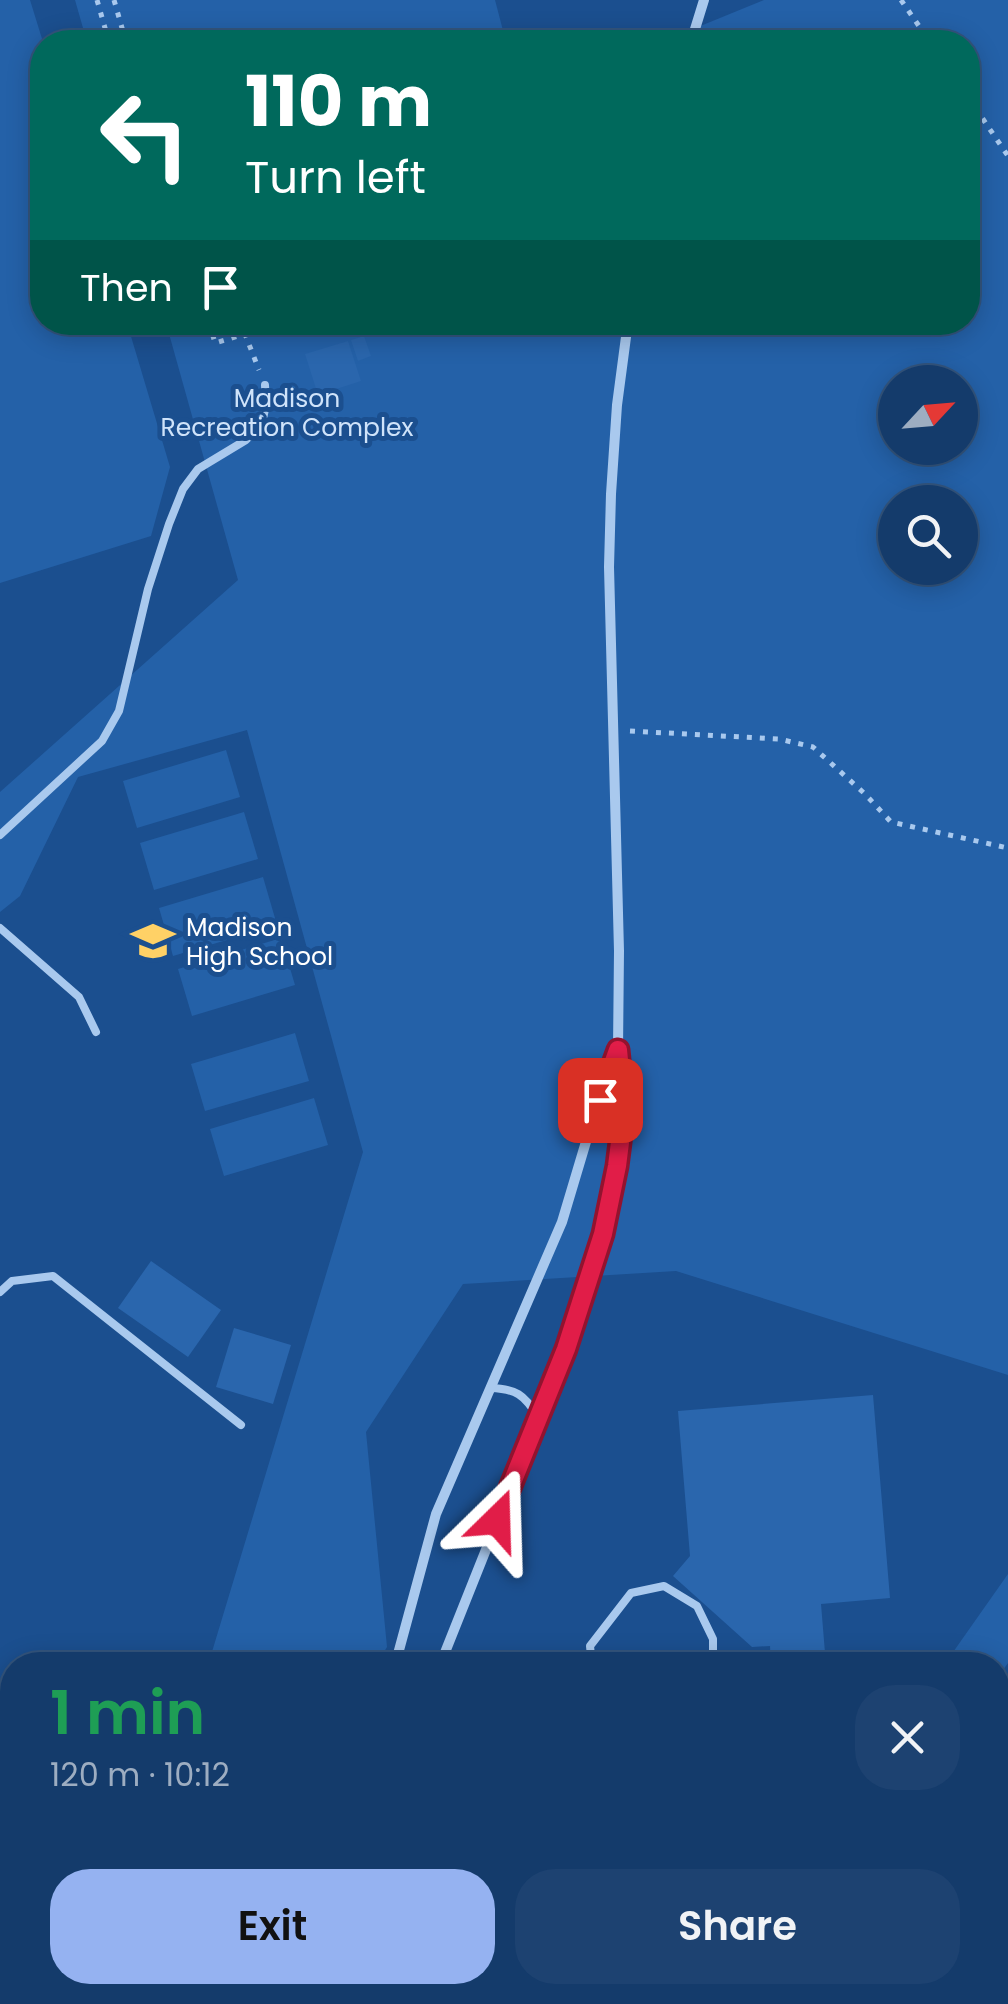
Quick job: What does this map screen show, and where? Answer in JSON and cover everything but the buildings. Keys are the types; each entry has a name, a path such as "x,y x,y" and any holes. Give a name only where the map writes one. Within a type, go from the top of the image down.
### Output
{"street":[{"path":"695,30 704,0"},
{"path":"445,1652 566,1349 603,1234 617,1166 624,1111 618,1050 609,567 610,494 626,335"},
{"path":"399,1652 436,1514 562,1222 618,1050"}],"lane":[{"path":"0,835 102,741 120,710 148,589 183,490 198,469 246,440 262,424 265,385"},
{"path":"0,928 80,997 96,1032"},
{"path":"0,1292 12,1282 53,1276 241,1425"},
{"path":"489,1388 520,1394 538,1416"},
{"path":"591,1652 590,1646 631,1593 664,1586 696,1606 713,1639 713,1652"}],"path":[{"path":"96,0 105,30"},
{"path":"114,0 123,30"},
{"path":"901,0 922,30"},
{"path":"980,115 1008,156"},
{"path":"213,335 215,344 243,335"},
{"path":"246,335 265,385"},
{"path":"613,730 778,739 813,747 891,822 1008,848"}],"green space":[{"path":"0,0 30,0 39,30 30,30 30,335 131,335 170,467 151,536 0,583"},
{"path":"75,0 495,0 503,30 84,30"},
{"name":"Madison Recreation Complex","path":"764,0 1008,0 1008,1375 676,1271 463,1284 366,1432 387,1647 384,1652 212,1652 363,1152 247,730 78,777 20,896 0,912 0,792 238,580 169,335 980,335 980,30 691,30"},
{"path":"226,750 240,797 137,828 123,781"},
{"path":"244,812 258,859 154,890 140,843"},
{"path":"263,877 277,925 173,956 159,908"},
{"path":"281,938 295,985 192,1016 178,969"},
{"path":"295,1033 309,1081 205,1111 191,1064"},
{"path":"314,1098 328,1145 224,1176 210,1129"},
{"path":"1008,1574 1008,1652 953,1652"}],"place":[{"name":"Madison High School","path":"153,941"}],"route":[{"path":"497,1520 566,1349 603,1234 624,1111 618,1050 600,1100"}]}
